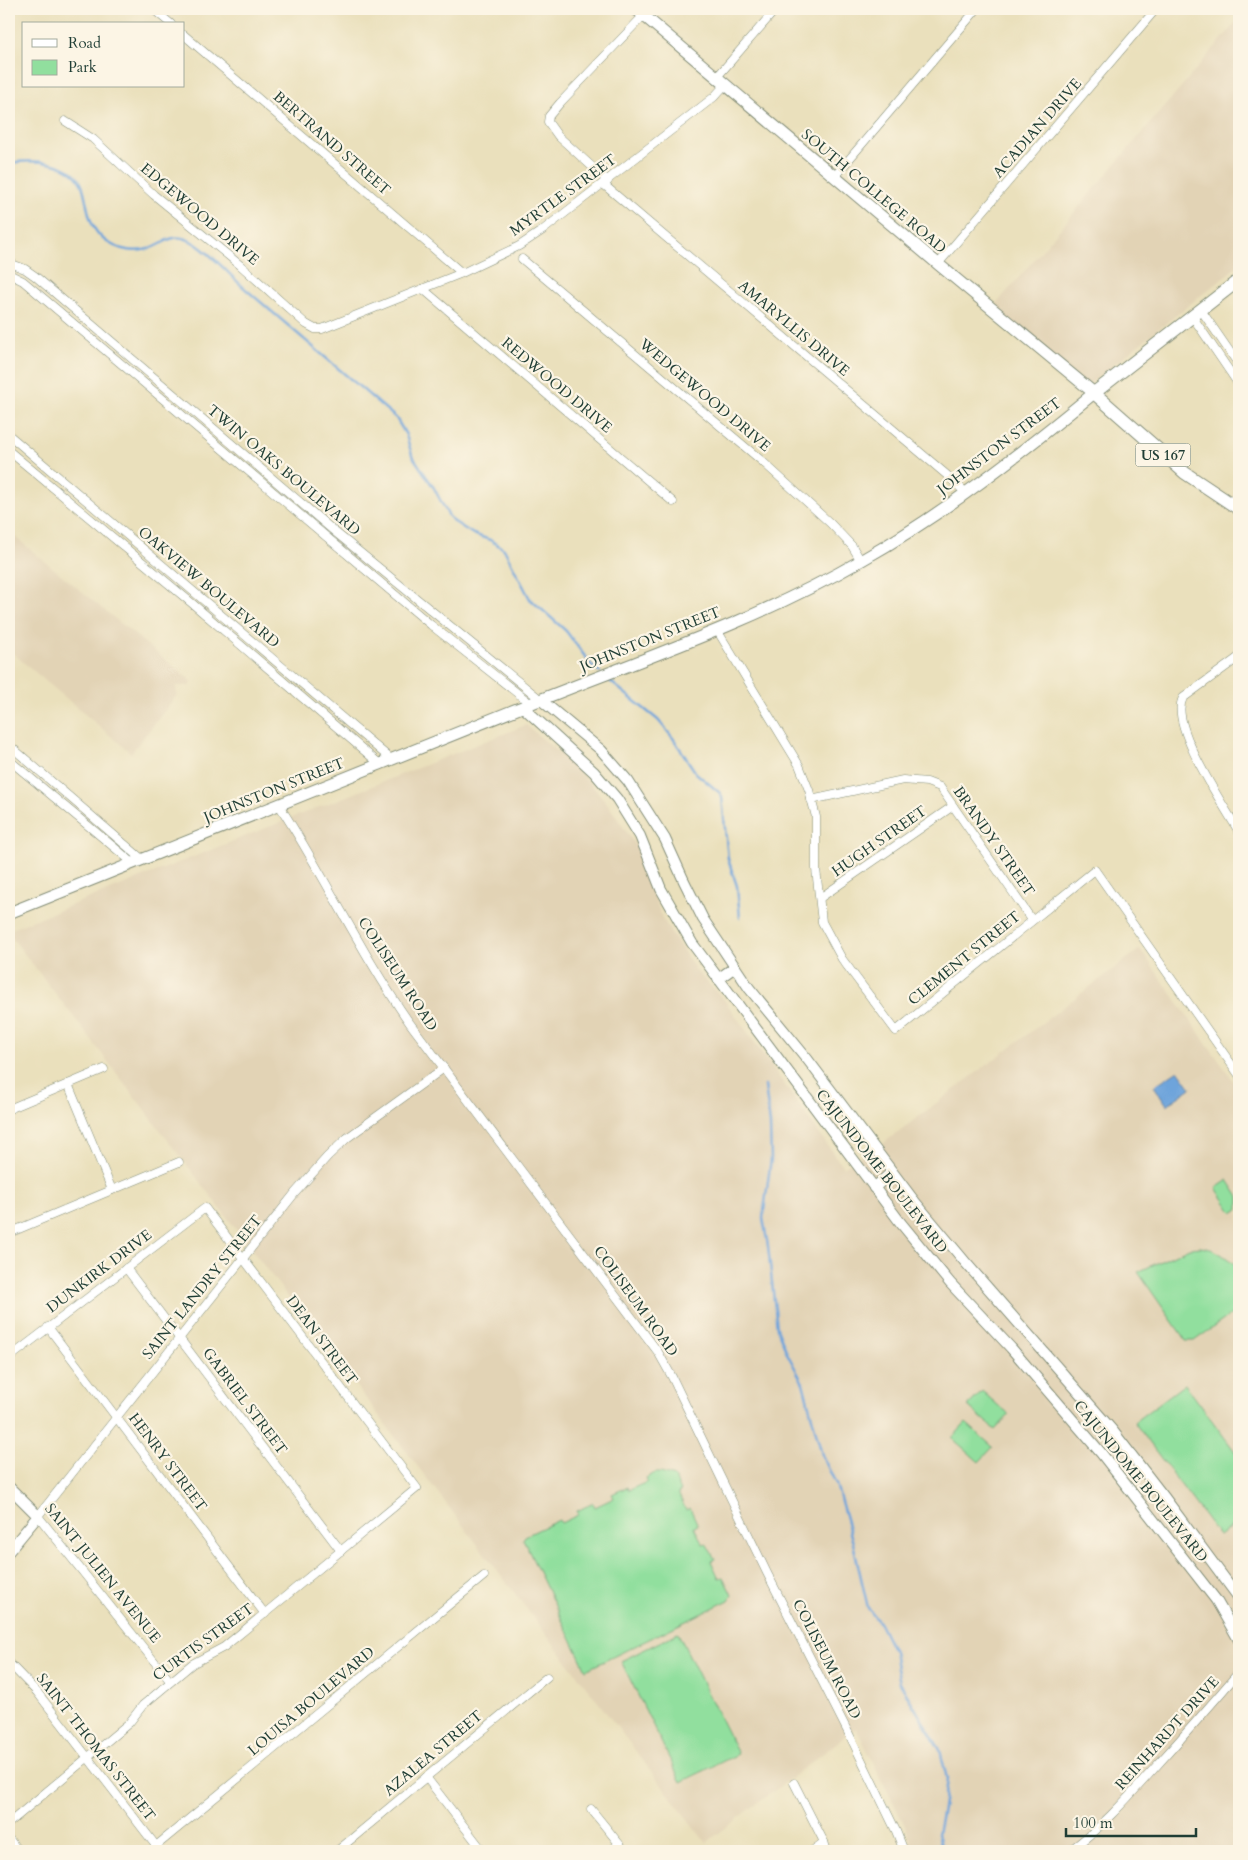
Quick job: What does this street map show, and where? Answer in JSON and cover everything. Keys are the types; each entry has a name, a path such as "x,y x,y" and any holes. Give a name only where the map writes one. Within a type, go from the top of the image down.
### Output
{"main road":[{"name":"SOUTH COLLEGE ROAD","path":"640,12 834,177 1094,393"},
{"name":"JOHNSTON STREET","path":"9,913 586,683 791,598 861,561 966,493 1030,445 1239,280"},
{"name":"US 167","path":"1094,393 1185,472 1239,509"}],"street":[{"path":"153,9 169,22"},
{"name":"MYRTLE STREET","path":"315,329 322,329 424,289 520,246 714,97 721,81 776,9"},
{"path":"834,177 977,9"},
{"name":"ACADIAN DRIVE","path":"938,264 1156,9"},
{"name":"AMARYLLIS DRIVE","path":"640,12 549,116 548,122 558,136 605,182 966,493"},
{"name":"BERTRAND STREET","path":"185,36 462,273"},
{"name":"EDGEWOOD DRIVE","path":"64,121 93,140 190,226 240,265 306,324 315,329"},
{"name":"WEDGEWOOD DRIVE","path":"522,259 763,462 830,523 852,546 861,561"},
{"name":"TWIN OAKS BOULEVARD","path":"9,263 25,269 35,276 532,703"},
{"name":"TWIN OAKS BOULEVARD","path":"9,274 23,281 385,587 532,703"},
{"name":"REDWOOD DRIVE","path":"424,289 673,502"},
{"path":"1197,313 1239,365"},
{"path":"1197,313 1239,384"},
{"name":"OAKVIEW BOULEVARD","path":"9,435 386,762"},
{"name":"OAKVIEW BOULEVARD","path":"9,451 386,762"},
{"path":"717,630 799,765 811,800 816,825 816,869 820,898"},
{"path":"1239,657 1183,698 1180,706 1180,713 1197,760 1239,832"},
{"name":"CAJUNDOME BOULEVARD","path":"532,703 601,750 634,788 665,839 703,919 749,988 808,1060 892,1172 966,1264 1112,1430 1164,1496 1239,1598"},
{"name":"CAJUNDOME BOULEVARD","path":"532,703 617,799 640,836 661,889 675,917 692,943 874,1188 950,1283 1011,1348 1096,1447 1216,1600 1239,1640"},
{"path":"9,745 38,769 138,861"},
{"path":"9,760 138,861"},
{"path":"30,778 38,769"},
{"name":"BRANDY STREET","path":"811,800 904,780 928,782 940,787 1032,920"},
{"name":"COLISEUM ROAD","path":"279,806 299,836 390,993 444,1068 658,1352 767,1573 847,1729 904,1851"},
{"name":"HUGH STREET","path":"820,898 953,806"},
{"name":"CLEMENT STREET","path":"820,898 821,916 828,934 842,959 896,1031 1095,870 1239,1075"},
{"path":"718,979 735,967"},
{"name":"SAINT LANDRY STREET","path":"9,1551 243,1258 327,1157 368,1121 444,1068"},
{"path":"9,1110 104,1069"},
{"path":"68,1084 112,1190"},
{"path":"9,1233 179,1162"},
{"path":"874,1188 892,1172"},
{"name":"DEAN STREET","path":"206,1208 417,1488"},
{"name":"DUNKIRK DRIVE","path":"9,1358 206,1208"},
{"name":"GABRIEL STREET","path":"126,1268 341,1551"},
{"name":"HENRY STREET","path":"48,1327 265,1614"},
{"name":"SAINT JULIEN AVENUE","path":"9,1487 38,1516 170,1681"},
{"name":"CURTIS STREET","path":"9,1823 129,1723 143,1705 170,1681 192,1664 224,1647 417,1488"},
{"name":"LOUISA BOULEVARD","path":"158,1849 484,1576"},
{"name":"SAINT THOMAS STREET","path":"9,1663 37,1692 158,1849"},
{"name":"REINHARDT DRIVE","path":"1069,1851 1091,1834 1125,1801 1200,1720 1239,1672"},
{"name":"AZALEA STREET","path":"337,1851 547,1677"},
{"path":"426,1777 483,1851"},
{"path":"794,1783 827,1851"},
{"path":"591,1808 625,1851"},
{"path":"9,1839 18,1851"},
{"path":"812,1851 824,1842"},
{"path":"610,1851 619,1844"}],"shaded area":[{"path":"1239,19 1239,265 1086,387 992,309"},
{"path":"9,532 191,681 191,686 176,686 177,695 131,753 9,650"},
{"path":"526,725 577,768 607,803 636,846 662,918 697,972 723,998 843,1167 885,1142 1140,949 1239,1089 1239,1851 914,1851 906,1828 856,1728 706,1843 9,934 9,930"}],"green space":[{"path":"1228,1180 1239,1197 1239,1209 1233,1213 1216,1188"},
{"path":"1200,1247 1216,1251 1239,1268 1239,1309 1194,1341 1186,1341 1138,1272 1189,1248"},
{"path":"1185,1384 1239,1457 1239,1521 1219,1536 1134,1422"},
{"path":"982,1391 1009,1415 995,1430 968,1406"},
{"path":"966,1423 993,1447 979,1462 952,1438"},
{"path":"655,1473 674,1477 681,1491 678,1493 686,1510 690,1508 698,1525 694,1527 703,1544 706,1543 715,1559 711,1561 719,1578 723,1577 732,1595 729,1600 586,1670 523,1539 525,1536 559,1520 561,1523 578,1515 577,1511 593,1503 595,1507 614,1498 612,1494 627,1487 629,1490 647,1482 646,1478"},
{"path":"678,1633 738,1754 681,1782 621,1661"}],"water":[{"path":"1178,1070 1191,1088 1167,1105 1154,1086"}],"waterway":[{"path":"9,163 40,162 62,167 71,172 83,188 92,224 100,236 119,248 132,251 145,250 168,240 178,238 192,242 207,253 242,286 396,418 406,435 412,455 434,488 448,515 453,521 473,534 490,540 504,549 530,599 566,631 592,666 600,672"},
{"path":"606,678 658,720 673,738 696,773 720,793 722,797 728,859 737,886 740,918"},
{"path":"765,1086 770,1124 771,1159 763,1218 777,1328 788,1355 803,1383 822,1455 836,1484 853,1543 868,1608 880,1624 894,1652 900,1683 940,1750 947,1779 938,1834 943,1851"}]}
